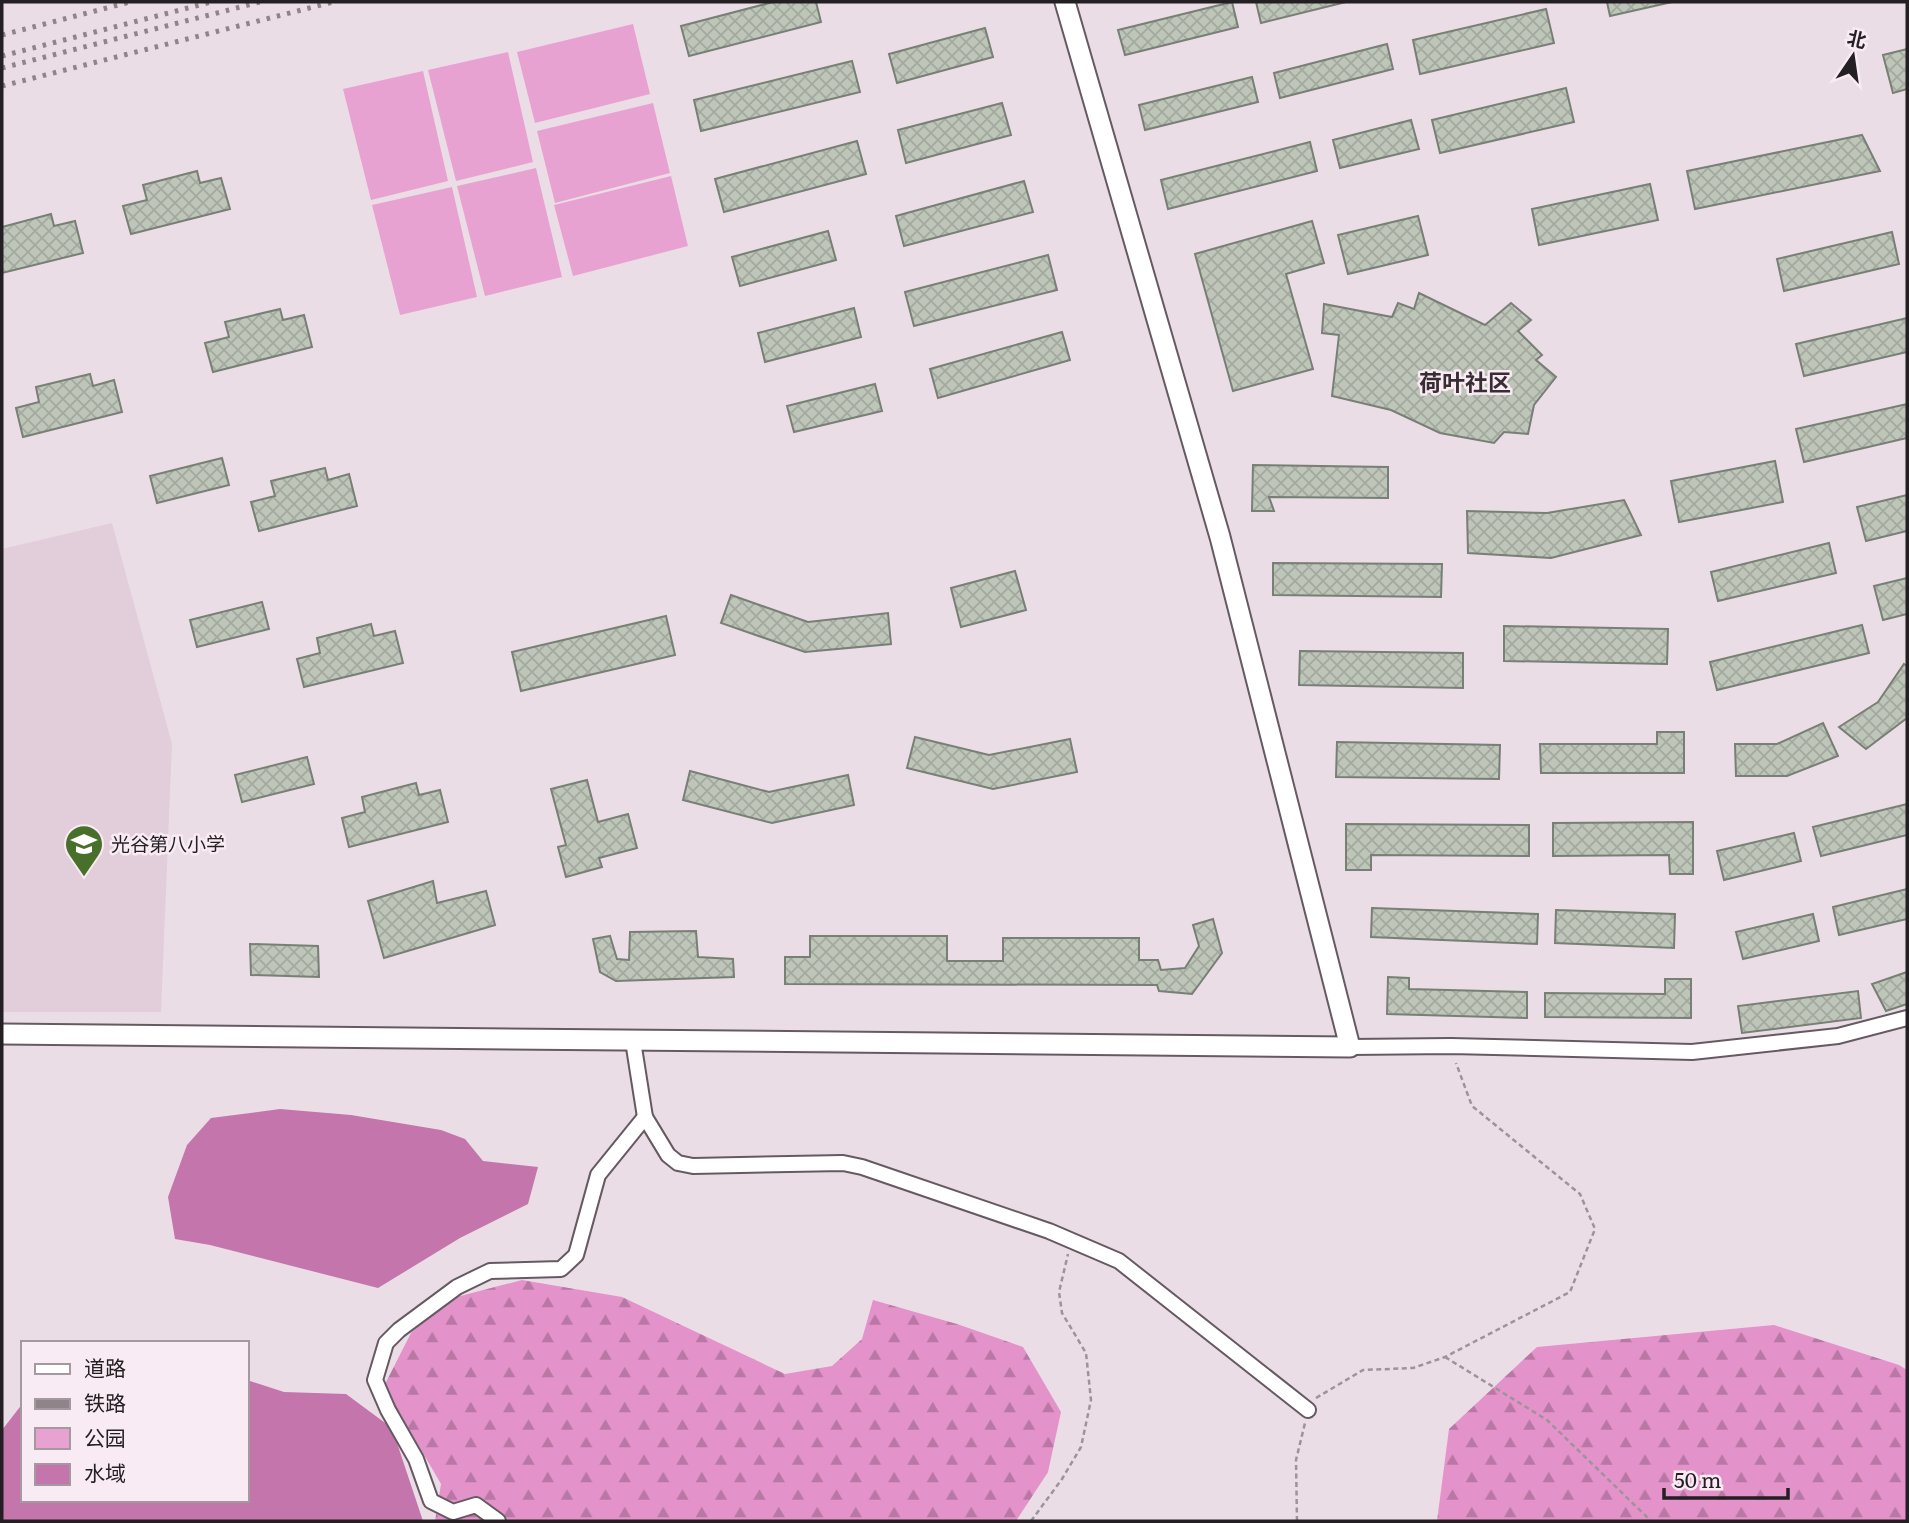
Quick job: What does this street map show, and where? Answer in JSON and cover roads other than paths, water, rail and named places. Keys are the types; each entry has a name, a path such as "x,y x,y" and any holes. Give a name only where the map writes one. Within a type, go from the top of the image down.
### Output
{"main road":[{"path":"2,1034 1350,1047 1220,537 1065,2"}],"street":[{"path":"1350,1047 1451,1046 1692,1052 1838,1036 1907,1018"},
{"path":"633,1041 645,1117 668,1155 678,1163 693,1166 843,1163 863,1167 1049,1231 1119,1261 1308,1410"},
{"path":"498,1521 476,1505 453,1512 431,1501 416,1459 388,1410 375,1380 386,1343 457,1287 490,1271 561,1269 576,1255 598,1175 645,1117"}],"water":[{"path":"280,1109 351,1115 441,1130 465,1139 483,1161 538,1167 528,1204 460,1238 378,1288 210,1245 175,1239 168,1197 187,1145 211,1118"},
{"path":"248,1380 284,1392 346,1394 392,1428 423,1521 2,1521 2,1430 21,1406 21,1502 248,1502"}],"railway":[{"path":"2,35 130,2"},
{"path":"2,56 211,2"},
{"path":"2,68 260,2"},
{"path":"2,86 333,2"}],"place":[{"name":"光谷第八小学","path":"84,878"}],"district":[{"name":"荷叶社区","path":"1465,383"}]}
